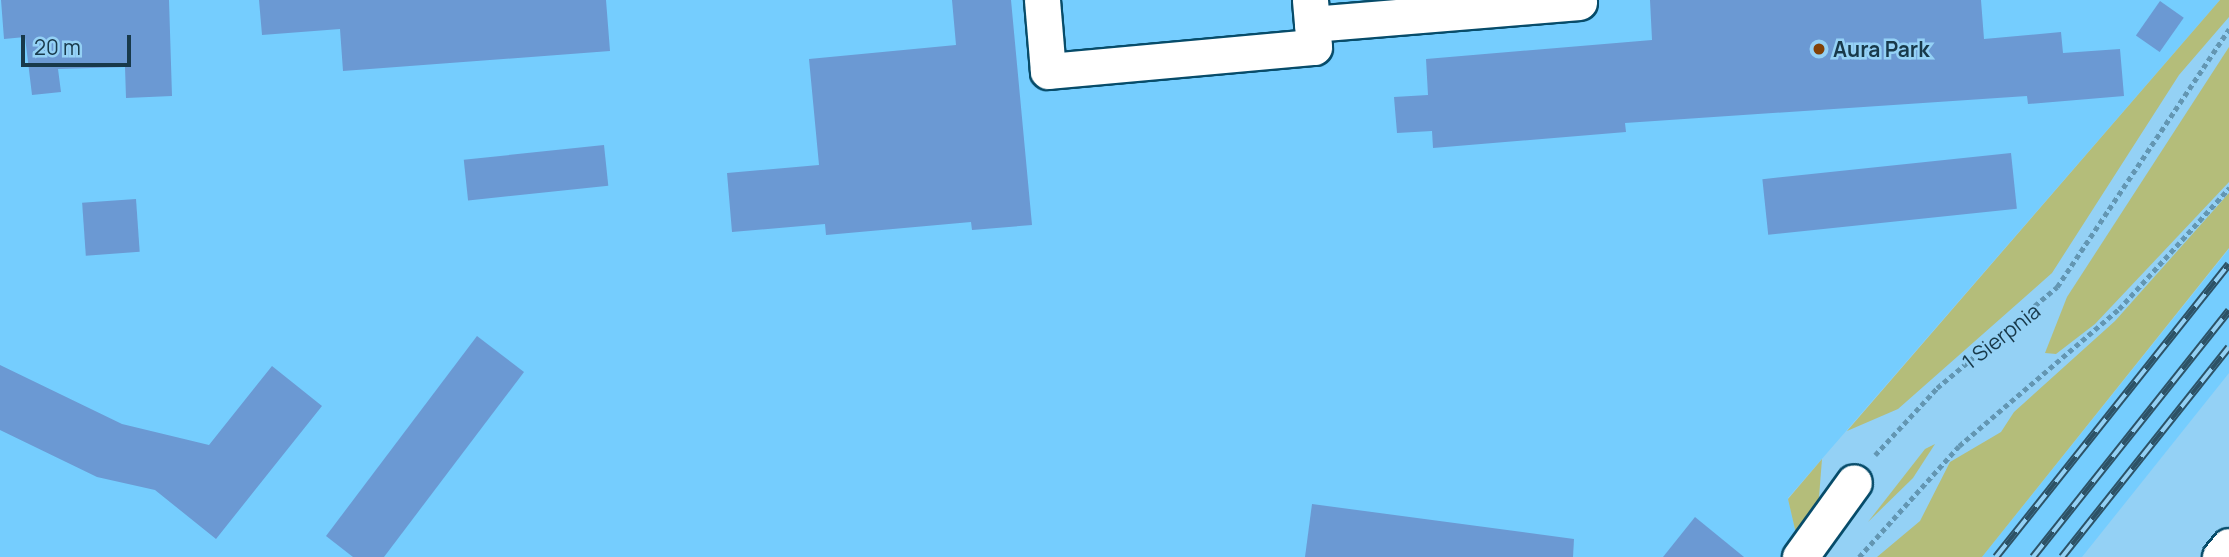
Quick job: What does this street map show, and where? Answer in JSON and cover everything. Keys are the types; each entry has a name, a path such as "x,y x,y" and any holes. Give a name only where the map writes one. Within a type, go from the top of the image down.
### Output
{"lane":[{"path":"1042,0 1048,71 1314,47 1311,12 1579,2"},
{"path":"1800,557 1854,482"},
{"path":"2220,557 2229,546"}],"path":[{"name":"1 Sierpnia","path":"1854,482 1937,388 2057,287 2229,29"},
{"path":"1859,557 1959,446 2119,309 2229,188"}],"shaded area":[{"path":"0,0 2220,0 1788,498 1797,538 1782,557 0,557"},
{"path":"2229,249 2229,373 2082,557 1982,557"}],"green space":[{"path":"2220,0 2229,0 2229,17 2179,75 2052,273 1898,409 1847,431"},
{"path":"2229,47 2229,182 2095,324 2056,354 2045,353 2067,297"},
{"path":"2229,193 2229,248 1982,557 1877,557 1920,521 1950,462 2001,432 2014,412 2115,321"},
{"path":"1935,444 1913,478 1868,522 1925,449"},
{"path":"1822,459 1818,510 1797,538 1788,499"}],"building":[{"path":"1,0 169,0 172,96 126,98 125,67 58,69 61,92 32,95 25,37 4,39"},
{"path":"259,0 606,0 610,51 343,71 340,29 262,35"},
{"path":"952,0 1011,0 1032,225 972,230 971,222 826,235 825,224 732,232 727,173 819,165 809,59 956,45"},
{"name":"Aura Park","path":"1650,0 1981,0 1984,39 2061,32 2063,53 2120,49 2124,96 2028,104 2027,96 1625,123 1626,132 1433,148 1432,131 1397,133 1394,97 1428,95 1426,59 1652,40"},
{"path":"2160,1 2184,18 2160,52 2136,35"},
{"path":"604,145 608,186 468,201 464,160"},
{"path":"2011,153 2017,209 1768,235 1762,179"},
{"path":"136,199 140,252 86,256 82,203"},
{"path":"477,336 524,372 384,557 353,557 326,536"},
{"path":"0,365 122,424 209,445 272,366 322,406 216,539 155,490 97,477 0,430"},
{"path":"1312,504 1574,539 1573,557 1305,557"},
{"path":"1695,517 1744,557 1663,557"}],"railway":[{"path":"1996,557 2229,264"},
{"path":"2033,557 2229,311"},
{"path":"2062,557 2229,347"}],"place":[{"name":"Aura Park","path":"1819,49"}]}
